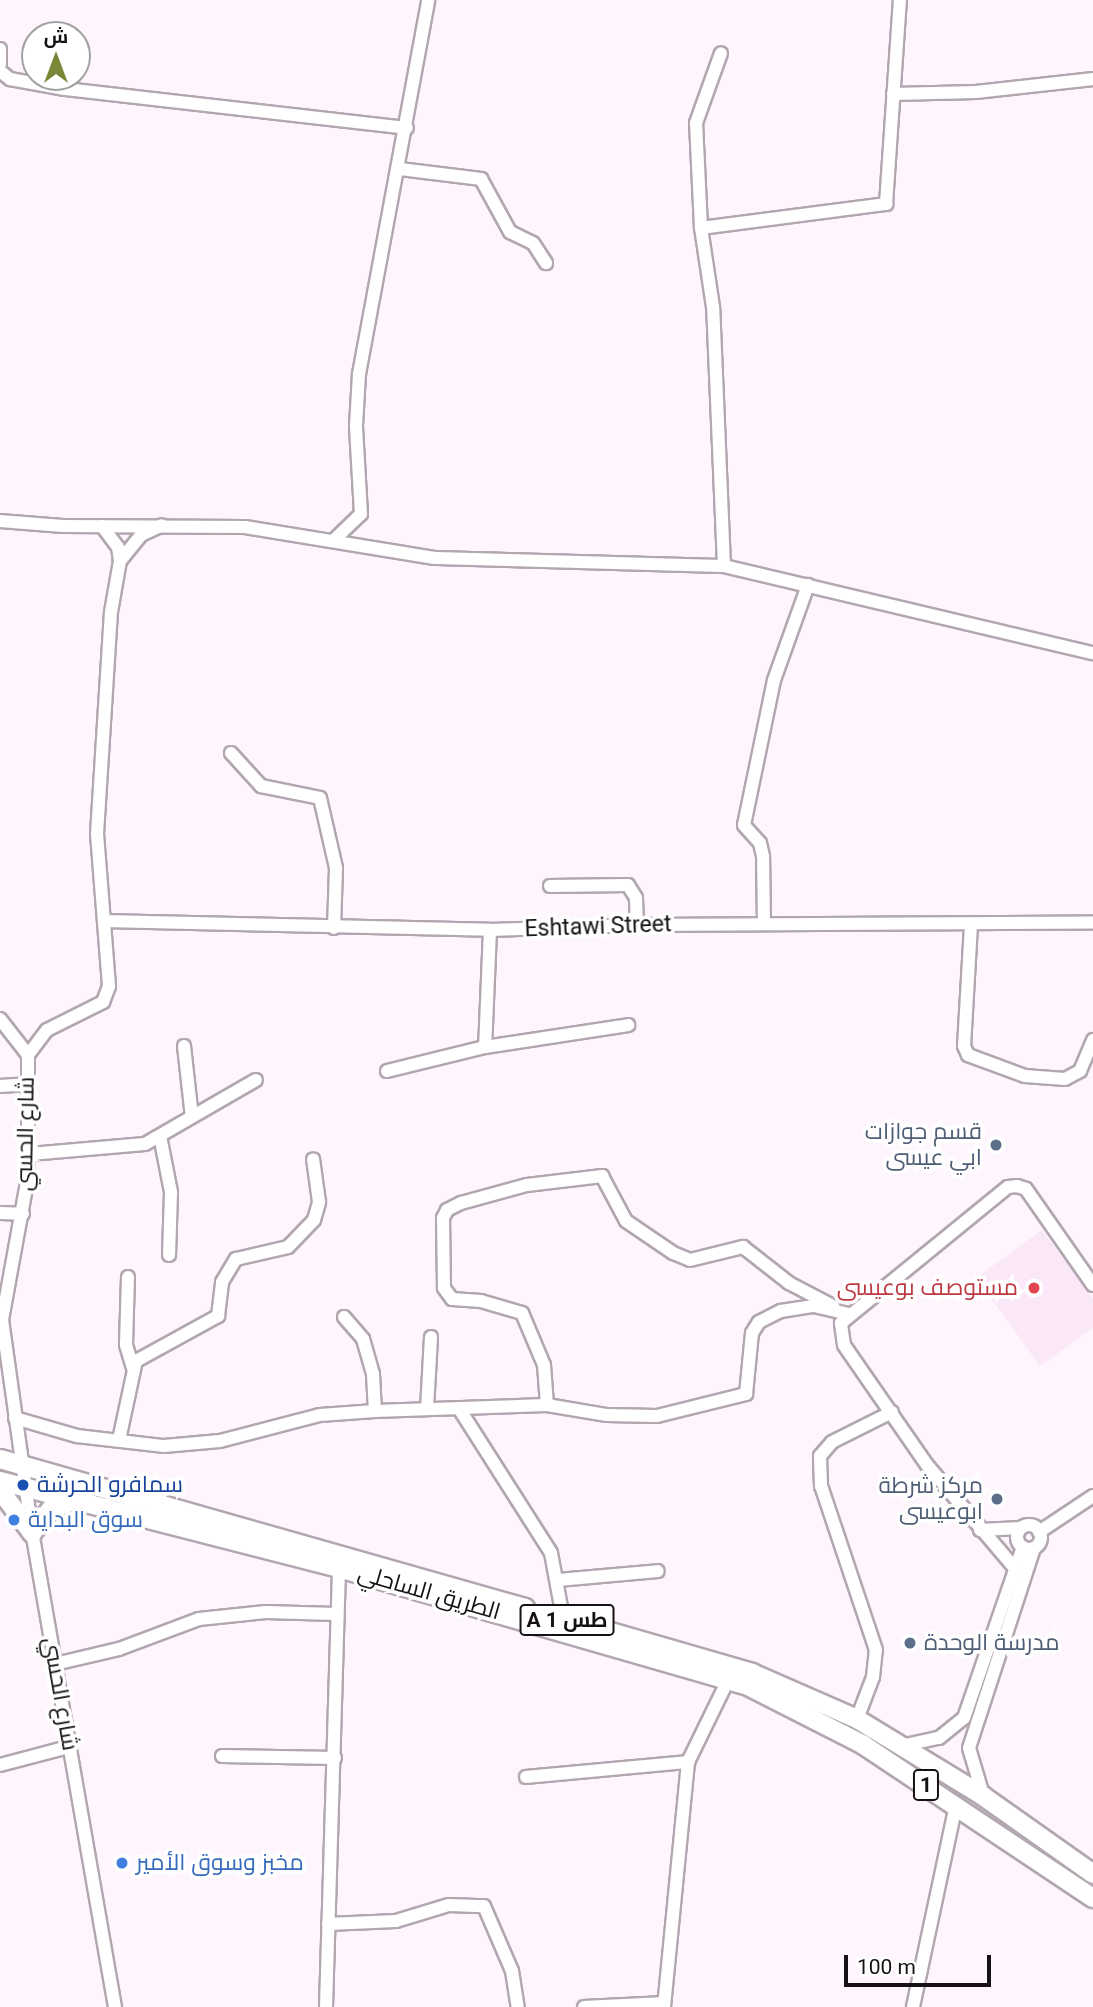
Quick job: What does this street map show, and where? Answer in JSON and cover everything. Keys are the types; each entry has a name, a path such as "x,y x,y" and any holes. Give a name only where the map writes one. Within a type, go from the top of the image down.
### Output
{"highway":[{"name":"الطريق الساحلي","path":"0,1459 752,1673 857,1719 905,1745 1093,1874"},
{"name":"الطريق الساحلي","path":"0,1482 339,1568 750,1687 862,1744 956,1804 1093,1898"},
{"path":"0,1490 32,1533 51,1509 71,1502"}],"street":[{"path":"335,539 356,524 361,514 356,426 359,374 400,169 428,0"},
{"path":"701,228 886,204 900,0"},
{"path":"0,49 0,64"},
{"path":"721,54 696,123 701,228 713,307 724,566"},
{"path":"0,71 10,79 65,89 407,128"},
{"path":"892,94 976,92 1093,79"},
{"path":"400,169 481,179 510,232 533,243 546,263"},
{"path":"0,521 102,526 245,527 335,539 434,558 724,566 1093,653"},
{"path":"120,561 141,535 162,525"},
{"path":"102,526 118,547 120,561"},
{"name":"شارع الحسي","path":"115,2007 32,1533 3,1334 3,1300 23,1214 30,1154 26,1084 28,1055 47,1030 103,1002 109,973 97,834 98,768 109,630 120,561"},
{"path":"764,924 763,856 760,843 744,825 774,680 807,585"},
{"path":"231,753 261,786 320,798 336,868 334,928"},
{"path":"550,886 628,885 636,898 637,925"},
{"name":"Eshtawi Street","path":"104,921 490,930 637,925 1093,923"},
{"path":"971,925 964,1046 968,1055 1025,1076 1065,1079 1080,1071 1093,1040"},
{"path":"485,1048 490,930"},
{"path":"0,1019 28,1055"},
{"path":"387,1071 485,1048 628,1025"},
{"path":"184,1046 192,1117"},
{"path":"30,1154 113,1149 145,1144 256,1080"},
{"path":"0,1086 26,1084"},
{"path":"160,1136 170,1179 169,1255"},
{"path":"133,1368 145,1354 218,1315 222,1282 236,1259 288,1247 314,1220 320,1202 313,1159"},
{"path":"547,1405 544,1365 530,1324 522,1313 481,1301 452,1299 444,1288 443,1218 447,1209 461,1202 527,1185 603,1176 626,1221 673,1253 690,1260 743,1247 789,1283 849,1314"},
{"path":"1013,1566 927,1465 845,1345 839,1331 849,1314 1008,1187 1026,1189 1092,1282"},
{"path":"0,1213 23,1214"},
{"path":"118,1440 133,1368 126,1345 128,1277"},
{"path":"15,1418 44,1429 164,1446 220,1441 284,1421 375,1410 460,1410 547,1405 607,1415 657,1416 733,1400 746,1394 752,1333 759,1322 781,1311 814,1306 849,1314"},
{"path":"344,1317 363,1339 373,1374 375,1410"},
{"path":"427,1409 431,1336"},
{"path":"460,1410 551,1553 563,1618"},
{"path":"857,1719 873,1677 876,1650 821,1486 820,1456 832,1442 892,1412"},
{"path":"1039,1532 1093,1496"},
{"path":"980,1530 1031,1526 1039,1532 1040,1541 1025,1546 999,1548"},
{"path":"983,1796 969,1748 1025,1546 1021,1528"},
{"path":"905,1745 939,1738 964,1718 978,1686 1013,1566 1025,1546"},
{"path":"326,2007 339,1568"},
{"path":"558,1580 658,1572"},
{"path":"55,1664 119,1649 199,1619 266,1612 336,1614"},
{"path":"584,2007 664,2005 688,1762 727,1680"},
{"path":"0,1765 68,1747"},
{"path":"222,1756 335,1758"},
{"path":"526,1777 688,1762"},
{"path":"913,2007 956,1804"},
{"path":"328,1924 396,1921 449,1905 484,1906 512,1971 518,2007"}],"shaded area":[{"name":"مستوصف بوعيسى","path":"1042,1230 1093,1299 1093,1328 1040,1366 976,1278"}],"place":[{"name":"قسم جوازات ابي عيسى","path":"996,1145"},
{"name":"مستوصف بوعيسى","path":"1034,1288"},
{"name":"سمافرو الحرشة","path":"23,1485"},
{"name":"مركز شرطة ابوعيسى","path":"997,1499"},
{"name":"سوق البداية","path":"14,1520"},
{"name":"مدرسة الوحدة","path":"910,1643"},
{"name":"مخبز وسوق الأمير","path":"122,1863"}]}
